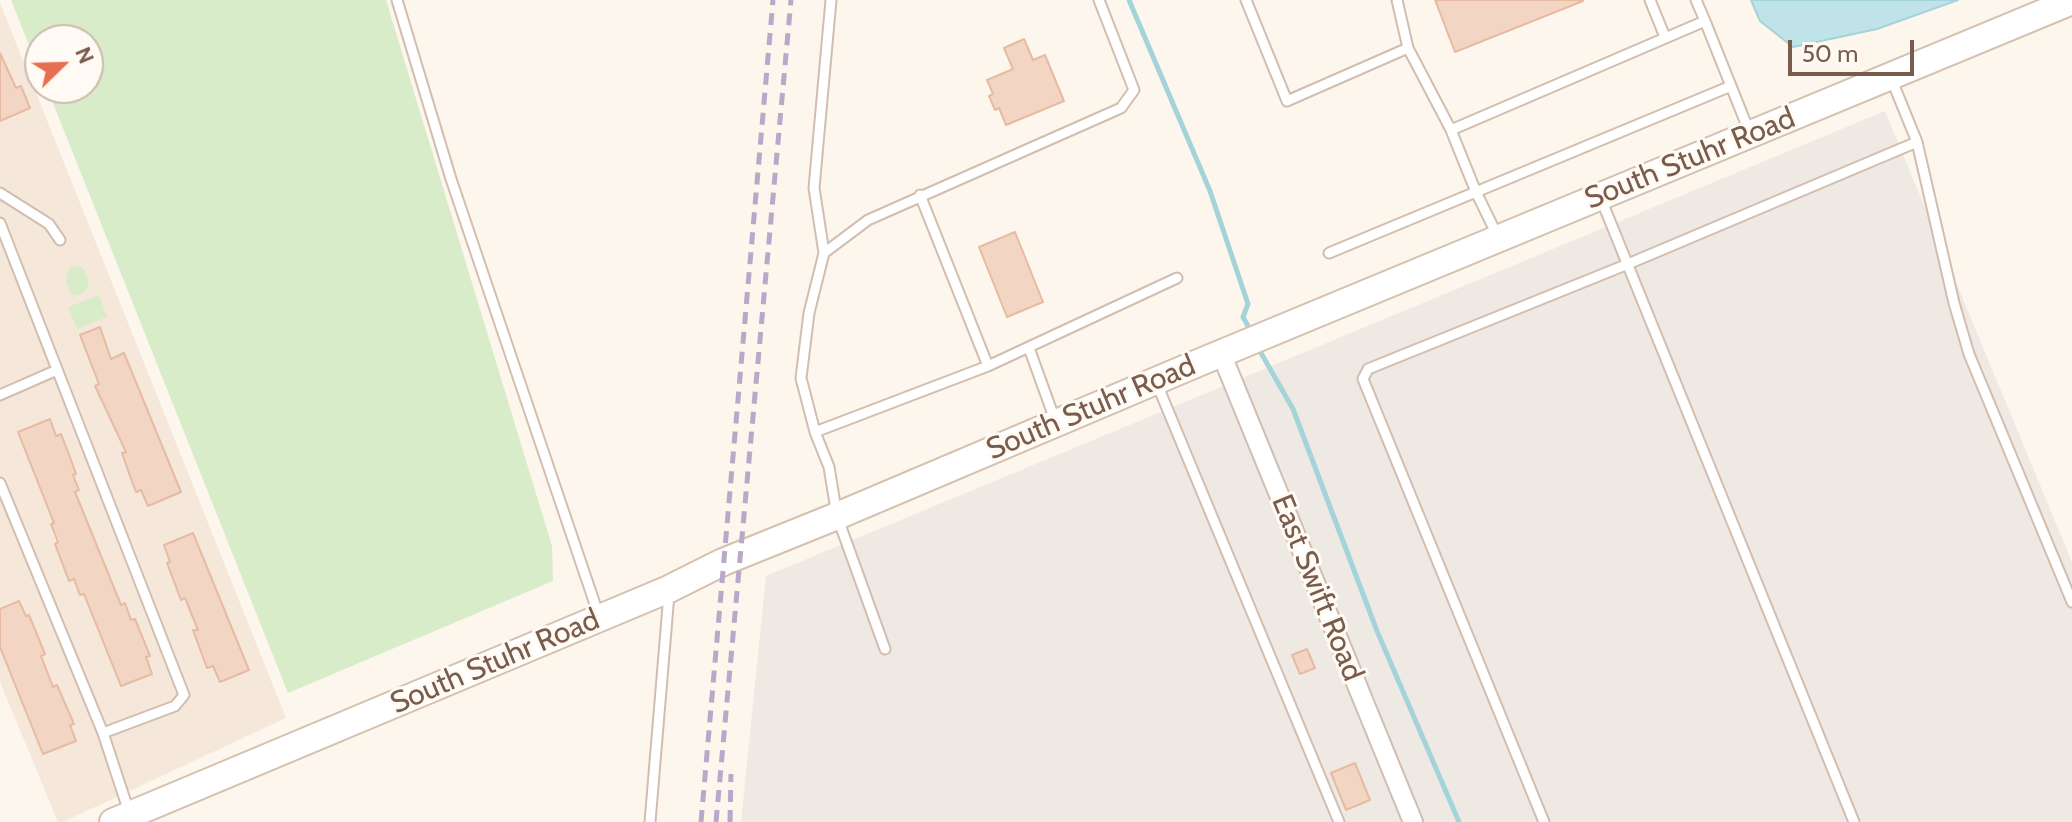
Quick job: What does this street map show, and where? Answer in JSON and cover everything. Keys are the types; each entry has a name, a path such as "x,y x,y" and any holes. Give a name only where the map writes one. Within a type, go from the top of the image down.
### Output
{"main road":[{"name":"South Stuhr Road","path":"122,818 1221,353 2072,1"}],"street":[{"name":"East Swift Road","path":"1221,353 1413,822"}],"lane":[{"path":"397,0 451,179 599,618"},
{"path":"831,0 814,188 824,253 809,313 801,378 815,432 829,467 837,516 885,649"},
{"path":"824,253 868,220 1121,108 1134,90 1099,0"},
{"path":"1246,0 1287,101 1408,48"},
{"path":"1397,0 1408,48 1451,130 1498,238"},
{"path":"1650,0 1665,37"},
{"path":"1696,0 1750,135"},
{"path":"1451,130 1705,21"},
{"path":"1890,76 1917,142 1954,303 1969,354 2072,602"},
{"path":"1329,253 1731,86"},
{"path":"1544,822 1363,379 1368,369 1917,142"},
{"path":"0,193 49,224 60,240"},
{"path":"920,195 988,366"},
{"path":"1600,196 1854,822"},
{"path":"0,223 184,695 175,706 103,733"},
{"path":"815,432 988,366 1177,278"},
{"path":"1029,348 1056,423"},
{"path":"0,395 57,370"},
{"path":"1155,381 1339,822"},
{"path":"0,483 103,733 122,818"},
{"path":"650,822 669,589"}],"shaded area":[{"path":"0,3 24,63 24,104 40,104 286,718 58,822 0,682"},
{"path":"1885,111 2072,562 2072,822 741,822 766,576"}],"green space":[{"path":"11,0 386,0 552,546 553,581 288,693 53,104 104,104 104,24 24,24 24,32"},
{"path":"78,265 85,271 89,284 83,293 71,295 66,281 69,268"},
{"path":"99,295 107,317 77,329 68,307"}],"water":[{"path":"1751,0 1958,0 1877,29 1793,47 1760,21"}],"building":[{"path":"1435,0 1582,0 1583,1 1455,52"},
{"path":"1024,39 1033,60 1045,55 1064,101 1006,125 999,108 995,110 989,96 993,94 987,80 1013,69 1004,48"},
{"path":"0,53 16,88 21,86 24,104 28,104 30,108 0,121"},
{"path":"1015,232 1043,302 1007,317 979,247"},
{"path":"100,327 111,359 124,353 181,492 148,506 141,490 136,492 122,453 126,452 95,386 99,384 80,335"},
{"path":"50,419 56,436 61,434 71,460 79,490 75,492 121,605 125,603 131,620 135,619 150,656 146,657 152,674 121,686 84,594 80,595 74,579 69,581 55,544 58,542 51,524 54,523 18,432"},
{"path":"193,533 249,670 220,682 213,666 207,668 193,630 198,630 185,598 181,600 167,563 170,562 164,545"},
{"path":"19,601 26,616 29,615 45,654 41,656 53,687 57,685 74,724 70,725 76,741 43,754 0,647 0,609"},
{"path":"1307,649 1315,668 1300,674 1292,655"},
{"path":"1355,763 1370,800 1346,810 1331,773"}],"waterway":[{"path":"1129,0 1210,191 1248,304 1243,317 1248,326"},
{"path":"1261,353 1293,409 1377,631 1459,822"}],"railway":[{"path":"701,822 773,0"},
{"path":"716,822 791,0"},
{"path":"730,822 731,774"}]}
